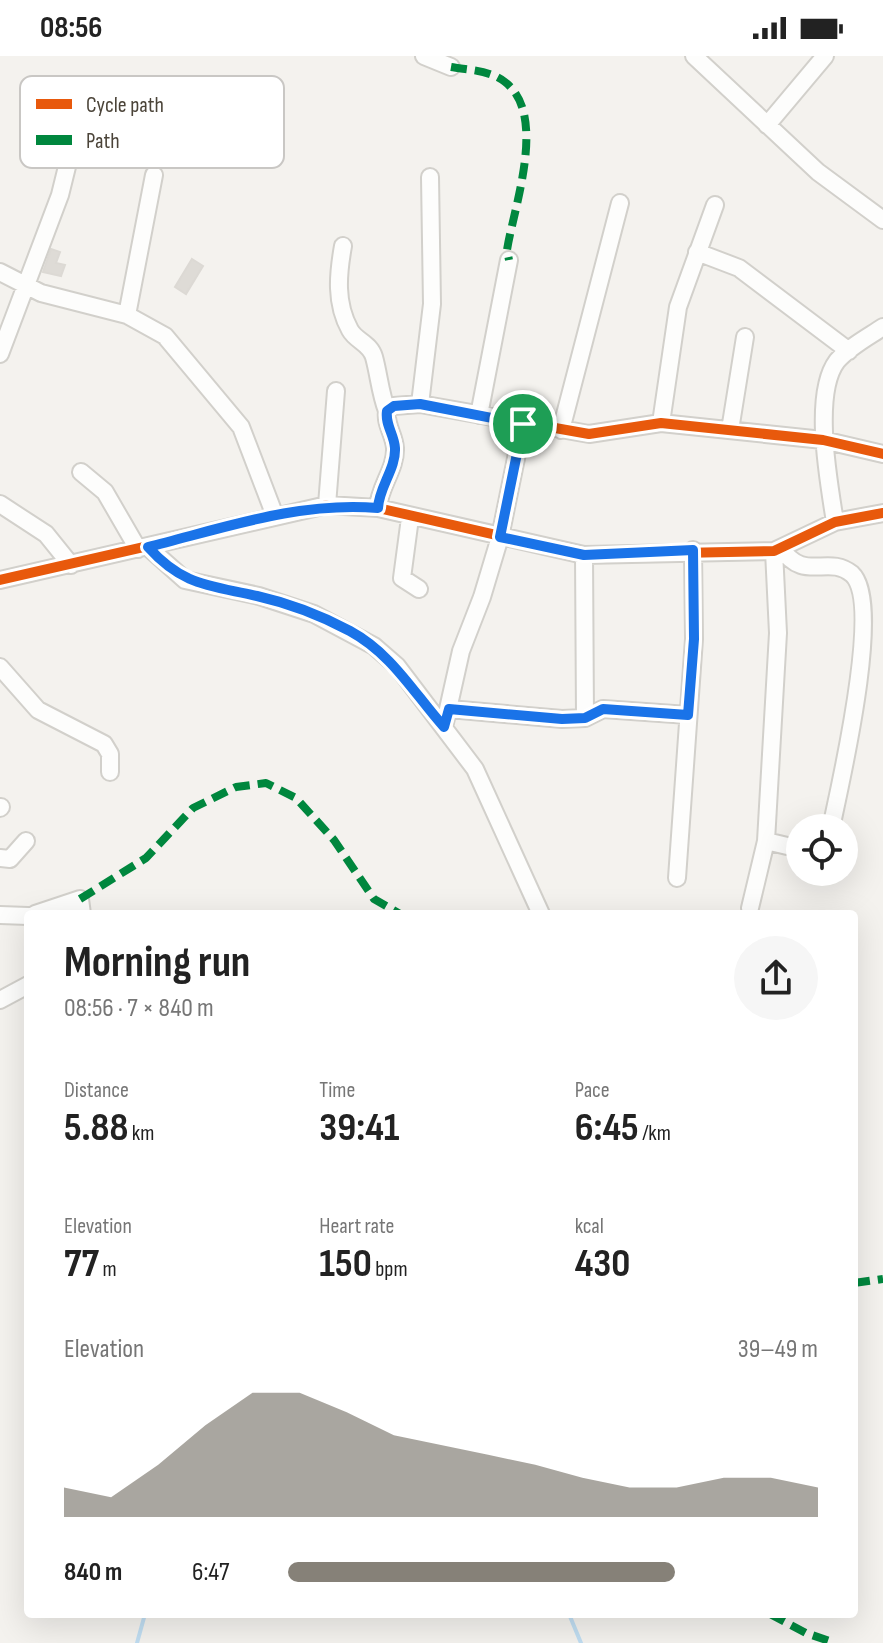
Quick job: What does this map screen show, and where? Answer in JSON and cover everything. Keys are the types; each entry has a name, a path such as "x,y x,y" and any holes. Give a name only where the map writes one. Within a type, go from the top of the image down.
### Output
{"street":[{"path":"424,56 451,67"},
{"path":"694,56 818,172 883,220"},
{"path":"767,125 825,56"},
{"path":"0,354 60,195 67,168"},
{"path":"127,315 154,175"},
{"path":"420,404 432,304 430,177"},
{"path":"561,430 620,203"},
{"path":"661,423 671,337 715,205"},
{"path":"343,246 337,282 339,295 350,332 369,347 374,357 387,411 386,419 395,447 392,465 379,492 378,508"},
{"path":"697,252 739,268 849,351"},
{"path":"479,415 509,260"},
{"path":"0,272 24,286 85,306 127,315 165,336 241,427 275,516"},
{"path":"835,522 823,440 827,385 838,360 883,327"},
{"path":"730,430 745,337"},
{"path":"327,505 336,391"},
{"path":"387,411 394,406 420,404 523,424 604,434 661,423 823,440 883,454"},
{"path":"444,727 461,651 500,537 523,424"},
{"path":"81,472 105,492 143,548 185,580 259,596 314,614 374,646 397,666 475,769 539,910"},
{"path":"0,504 46,534 71,565"},
{"path":"0,580 327,505 378,508 410,518 584,555 778,549 835,522 883,513"},
{"path":"410,518 402,578 419,589"},
{"path":"778,549 795,564 804,567 839,567 853,575 861,591 864,657 852,736 834,814"},
{"path":"750,908 766,841 778,633 778,549"},
{"path":"677,878 694,639 693,550"},
{"path":"584,555 585,718"},
{"path":"0,667 38,710 104,744 110,754 110,772"},
{"path":"449,709 585,718 603,709 688,715"},
{"path":"0,858 10,859 26,841"},
{"path":"766,841 786,846"},
{"path":"47,910 80,899 81,910"},
{"path":"0,915 24,916"},
{"path":"0,1000 24,987"}],"building":[{"path":"51,249 60,252 56,263 65,265 61,276 43,272"},
{"path":"192,259 203,266 186,294 175,287"}],"waterway":[{"path":"137,1643 144,1618"},
{"path":"571,1618 581,1643"}],"marked path":[{"path":"451,67 479,71 505,82 518,97 524,116 525,162 507,250 509,260"},
{"path":"80,899 146,858 193,808 236,787 266,783 296,798 334,840 374,899 393,910"},
{"path":"858,1282 883,1279"},
{"path":"778,1618 806,1633 835,1643"}],"cycle path":[{"path":"378,508 395,456 387,416 387,411 394,406 420,404 589,434 661,423 823,440 883,454"},
{"path":"0,580 327,505 378,508 584,555 774,551 835,522 883,513"}],"route":[{"path":"420,404 523,424 500,537 584,555 693,550 694,639 688,715 603,709 585,718 562,719 449,709 444,727 397,666 374,646 348,630 314,614 259,596 185,580 148,547 309,508 340,505 378,508 379,492 392,465 395,447 386,419 387,411 394,406 420,404"}]}
